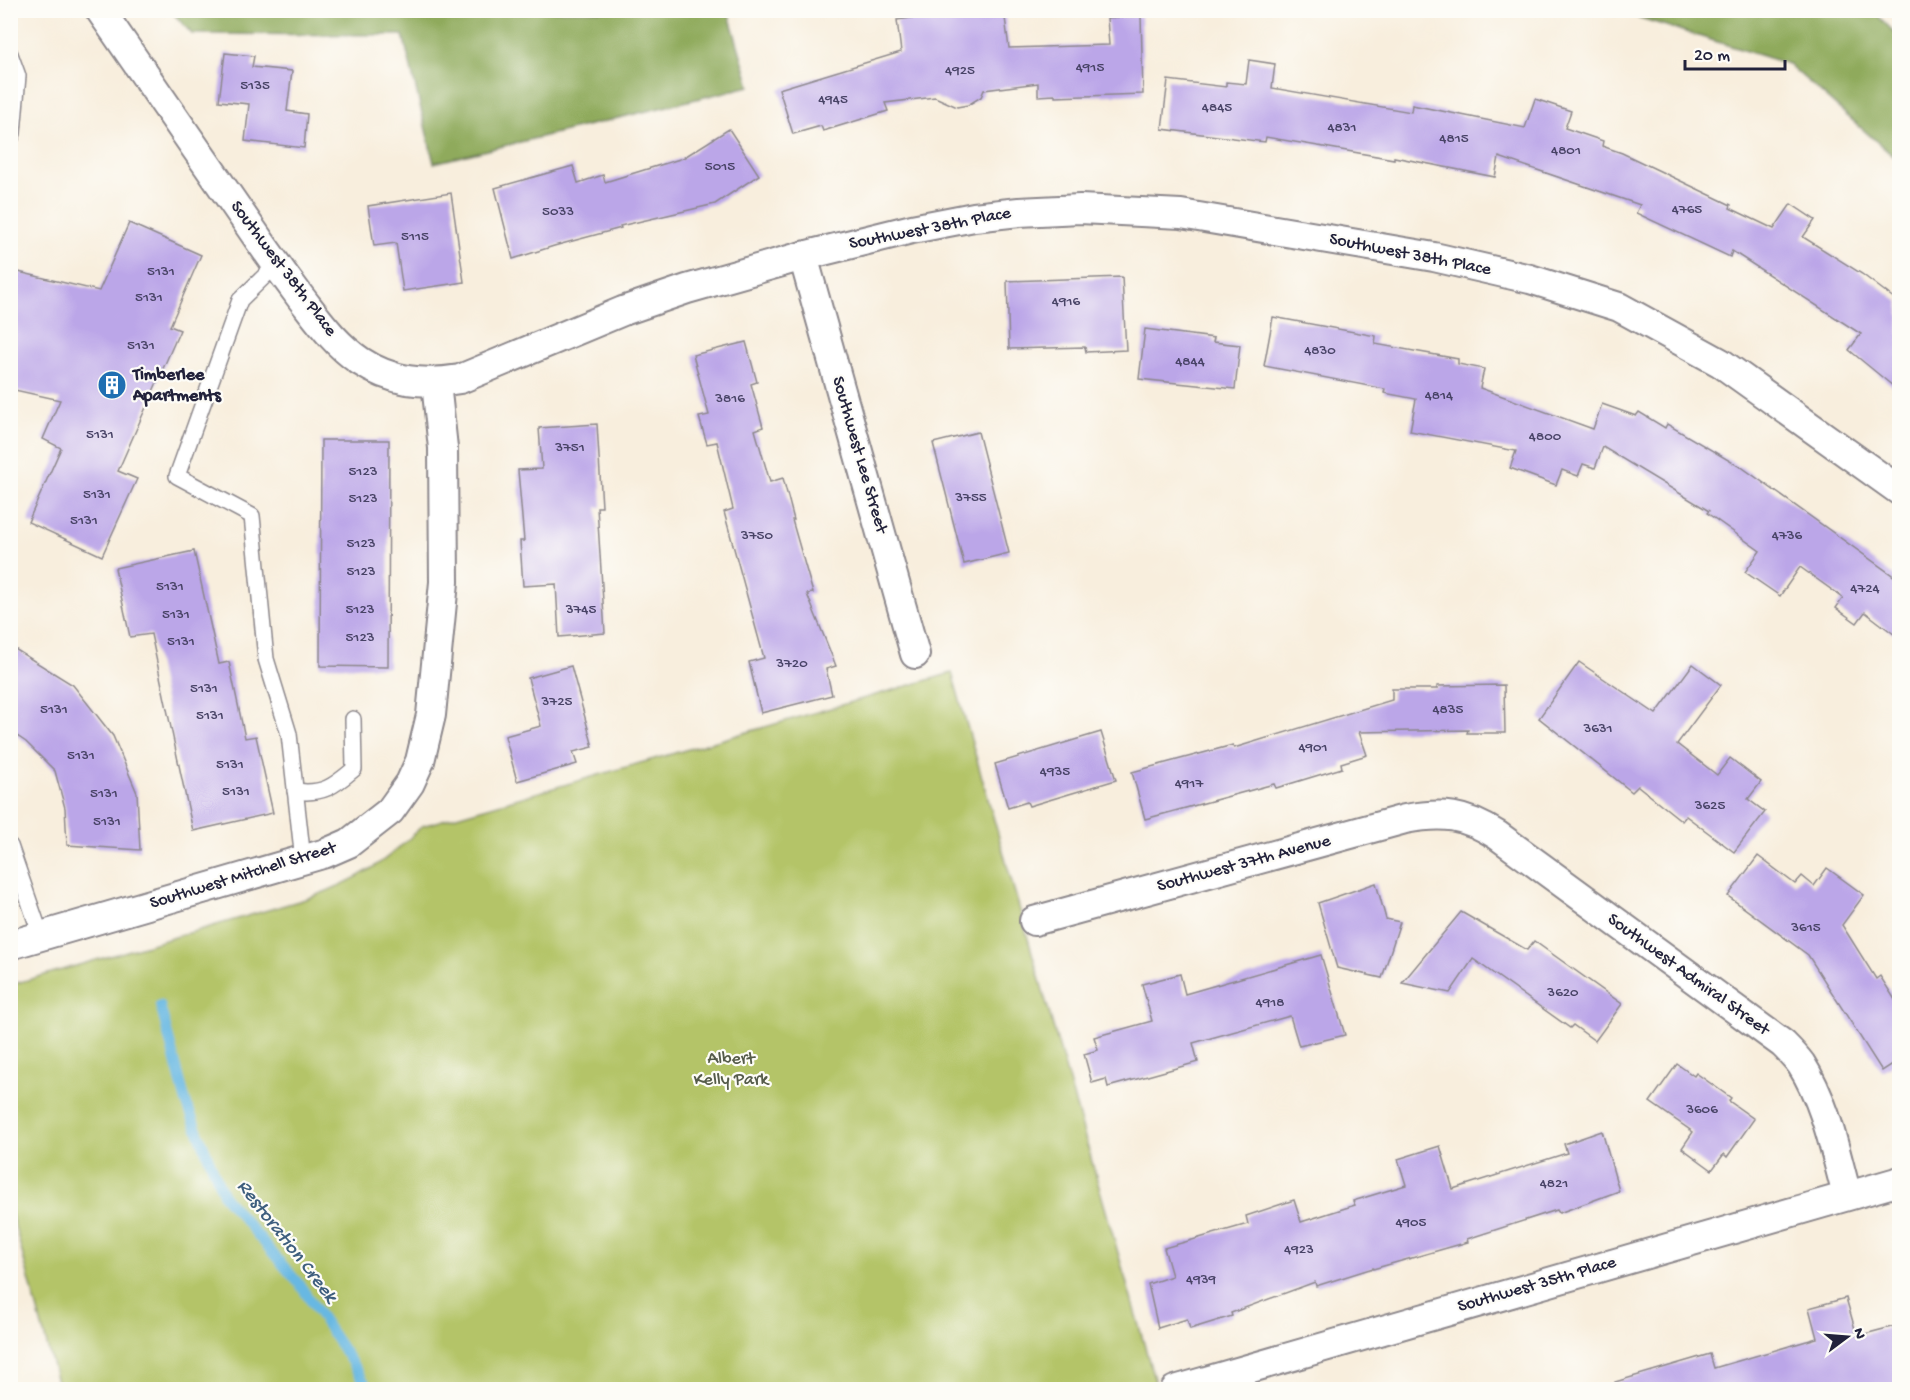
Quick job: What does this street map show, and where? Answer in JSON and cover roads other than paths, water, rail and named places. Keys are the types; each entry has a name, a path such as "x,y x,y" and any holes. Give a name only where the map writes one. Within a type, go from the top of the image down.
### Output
{"street":[{"name":"Southwest 38th Place","path":"100,10 276,265 326,330 358,360 375,370 395,377 436,383 460,379 634,307 687,289 803,256 912,229 974,217 1019,212 1080,209 1181,214 1434,257 1530,279 1619,307 1721,363 1899,491"},
{"name":"Southwest Lee Street","path":"803,256 915,654"},
{"name":"Southwest Mitchell Street","path":"10,945 303,860 349,843 390,811 410,783 420,761 431,715 444,582 443,448 436,383"},
{"name":"Southwest 37th Avenue","path":"1034,921 1405,819 1428,815 1454,816"},
{"name":"Southwest Admiral Street","path":"1454,816 1478,823 1497,835 1783,1044 1801,1063 1814,1088 1847,1196"},
{"name":"Southwest 35th Place","path":"1175,1389 1899,1181"}],"lane":[{"path":"10,54 18,76 13,133 10,140"},
{"path":"276,265 240,300 177,476 252,516 266,659 289,734 303,860"},
{"path":"295,791 308,793 333,786 354,769 353,719"},
{"path":"10,846 41,936"}],"waterway":[{"name":"Restoration Creek","path":"160,1005 186,1102 224,1196 300,1285 370,1390"}],"place":[{"name":"Timberlee Apartments","path":"112,385"}],"park label":[{"name":"Albert Kelly Park","path":"731,1069"}]}
